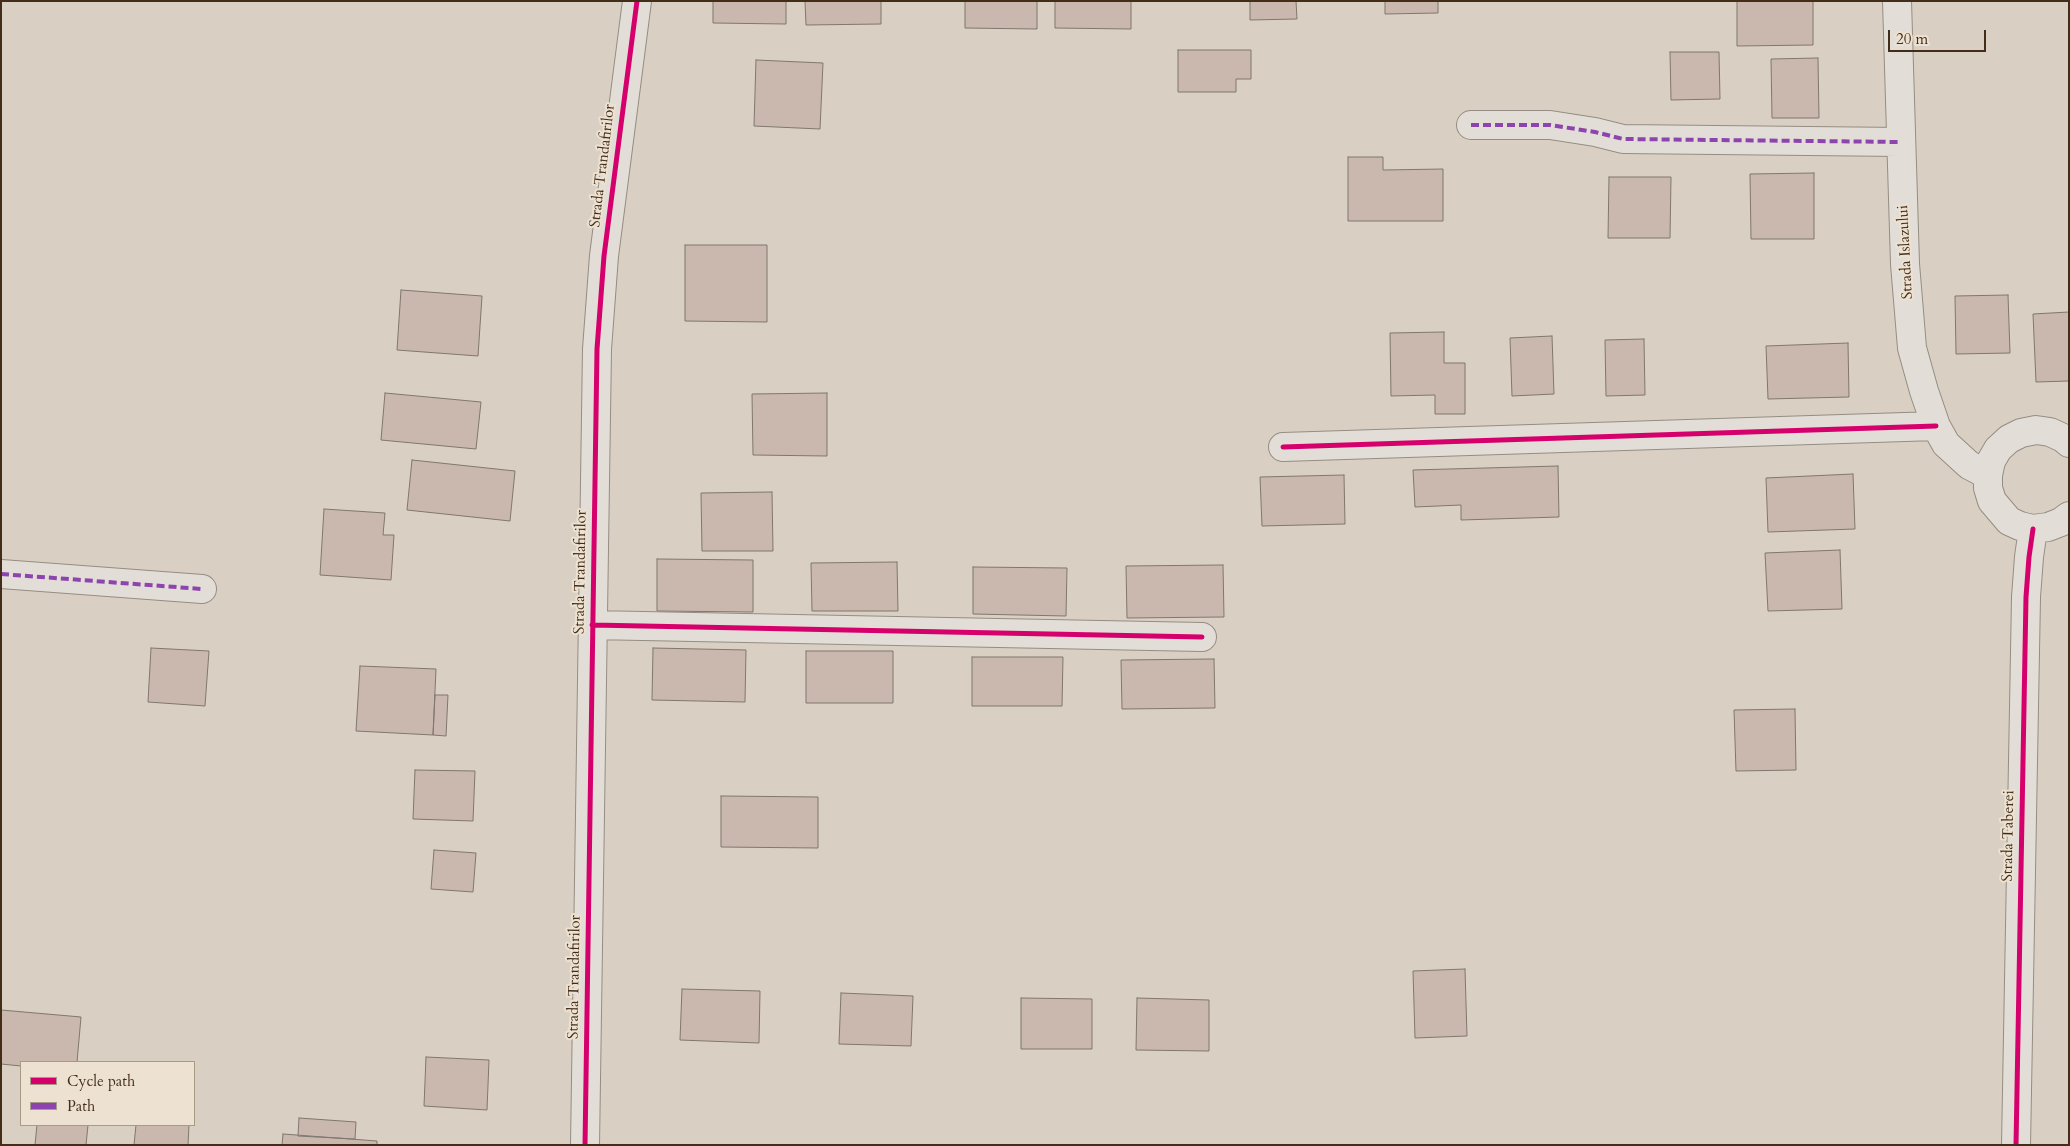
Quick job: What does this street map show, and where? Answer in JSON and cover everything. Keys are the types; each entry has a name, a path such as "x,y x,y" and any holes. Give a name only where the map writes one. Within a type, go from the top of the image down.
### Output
{"street":[{"name":"Strada Trandafirilor","path":"585,1145 598,330 604,256 637,1"},
{"name":"Strada Islazului","path":"1897,1 1905,264 1912,348 1936,426 1946,444 1969,465 1988,475"},
{"path":"1472,125 1550,125 1623,139 1901,142"},
{"path":"1283,447 1936,426"},
{"path":"2069,443 2050,432 2036,430 2021,433 2008,439 1998,449 1991,461 1988,475 1988,488 1992,500 1999,512 2009,521 2033,529 2048,528 2069,516"},
{"name":"Strada Taberei","path":"2016,1145 2026,598 2033,529"},
{"path":"1,574 202,589"},
{"path":"592,625 1202,637"}],"building":[{"path":"713,1 786,1 786,24 713,23"},
{"path":"805,1 881,1 881,24 806,25"},
{"path":"965,1 1037,1 1037,29 965,28"},
{"path":"1055,1 1131,1 1131,29 1055,28"},
{"path":"1250,1 1296,1 1297,19 1250,20"},
{"path":"1385,1 1438,1 1438,13 1385,14"},
{"path":"1737,1 1813,1 1813,45 1737,46"},
{"path":"1178,50 1251,50 1251,79 1236,79 1236,92 1178,92"},
{"path":"1670,52 1719,52 1720,99 1671,100"},
{"path":"1818,58 1819,118 1772,118 1771,59"},
{"path":"756,60 823,63 820,129 754,126"},
{"path":"1348,157 1383,157 1383,170 1443,169 1443,221 1348,221"},
{"path":"1814,173 1814,239 1751,239 1750,174"},
{"path":"1609,177 1671,177 1670,238 1608,238"},
{"path":"685,245 767,245 767,322 685,321"},
{"path":"401,290 482,296 478,356 397,350"},
{"path":"2008,295 2010,353 1956,354 1955,296"},
{"path":"2069,312 2069,381 2036,382 2033,314"},
{"path":"1444,332 1444,363 1465,363 1465,414 1435,414 1435,395 1391,396 1390,333"},
{"path":"1552,336 1554,394 1512,396 1510,338"},
{"path":"1644,339 1645,395 1606,396 1605,340"},
{"path":"1848,343 1849,397 1768,399 1766,346"},
{"path":"385,393 481,402 476,449 381,440"},
{"path":"827,393 827,456 753,455 752,394"},
{"path":"412,460 515,471 510,521 407,510"},
{"path":"1558,466 1559,517 1461,520 1461,505 1415,507 1413,470"},
{"path":"1853,474 1855,529 1768,532 1766,478"},
{"path":"1344,475 1345,524 1262,526 1260,477"},
{"path":"772,492 773,551 702,551 701,493"},
{"path":"324,509 385,513 383,535 394,535 391,580 320,575"},
{"path":"1840,550 1842,609 1768,611 1765,553"},
{"path":"657,559 753,560 753,612 657,611"},
{"path":"897,562 898,611 812,611 811,563"},
{"path":"1223,565 1224,617 1127,618 1126,566"},
{"path":"973,567 1067,568 1066,616 973,614"},
{"path":"151,648 209,651 205,706 148,702"},
{"path":"653,648 746,650 745,702 652,700"},
{"path":"806,651 893,651 893,703 806,703"},
{"path":"972,657 1063,657 1062,706 972,706"},
{"path":"1214,659 1215,708 1122,709 1121,660"},
{"path":"360,666 436,669 433,735 356,731"},
{"path":"435,695 448,695 446,736 433,735"},
{"path":"1795,709 1796,770 1736,771 1734,710"},
{"path":"415,770 475,771 473,821 413,819"},
{"path":"721,796 818,797 818,848 721,847"},
{"path":"434,850 476,853 473,892 431,889"},
{"path":"1465,969 1467,1036 1415,1038 1413,971"},
{"path":"682,989 760,991 759,1043 680,1040"},
{"path":"841,993 913,996 911,1046 839,1044"},
{"path":"1021,998 1092,999 1092,1049 1021,1049"},
{"path":"1137,998 1209,1000 1209,1051 1136,1050"},
{"path":"1,1010 81,1017 77,1061 20,1061 20,1066 1,1064"},
{"path":"426,1057 489,1060 487,1110 424,1106"},
{"path":"299,1118 356,1122 355,1139 298,1136"},
{"path":"37,1126 88,1126 86,1145 35,1145"},
{"path":"136,1126 189,1126 188,1145 134,1145"},
{"path":"283,1134 377,1141 377,1145 282,1145"}],"marked path":[{"path":"1471,125 1550,125 1595,132 1623,139 1901,142"},
{"path":"1,574 202,589"}],"cycle path":[{"path":"585,1145 597,349 604,256 637,1"},
{"path":"1283,447 1936,426"},
{"path":"2016,1145 2026,597 2033,529"},
{"path":"592,625 1202,637"}]}
